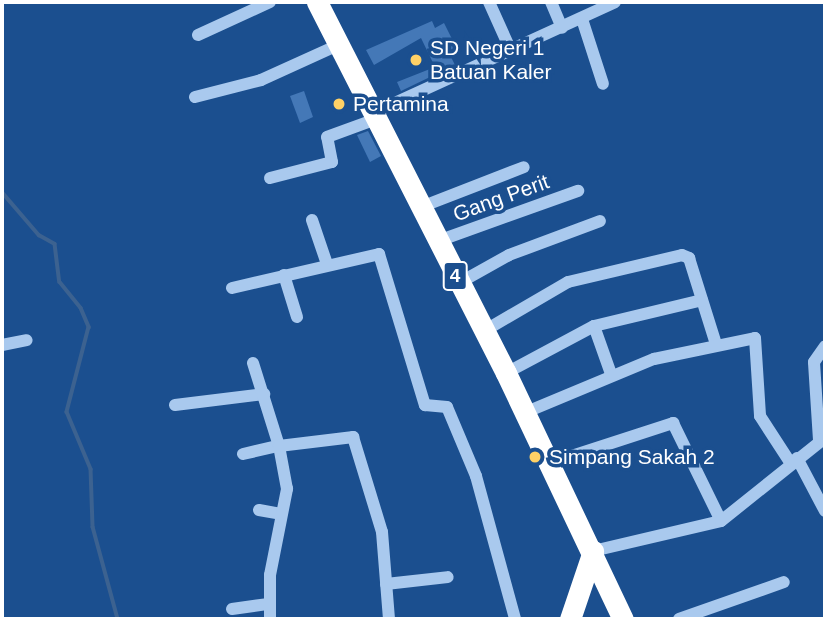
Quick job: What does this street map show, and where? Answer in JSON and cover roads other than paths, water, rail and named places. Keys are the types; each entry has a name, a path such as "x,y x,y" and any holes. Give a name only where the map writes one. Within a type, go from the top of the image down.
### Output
{"highway":[{"name":"4","path":"317,2 506,373 547,464 593,551 623,619"},
{"path":"570,619 593,551"}],"street":[{"path":"198,35 270,2"},
{"path":"489,2 511,51"},
{"path":"551,2 562,28"},
{"path":"270,178 332,162 327,137 615,2"},
{"path":"582,19 603,83"},
{"path":"195,97 261,80 338,45"},
{"path":"421,207 480,179 524,167"},
{"name":"Gang Perit","path":"438,241 578,191"},
{"path":"312,220 327,264"},
{"path":"458,283 509,255 600,221"},
{"path":"484,331 568,282 614,267 677,255 689,258 716,344"},
{"path":"232,288 327,264 380,256 425,405 447,407 476,476 515,619"},
{"path":"284,275 296,317"},
{"path":"506,373 594,326 702,300"},
{"path":"594,326 611,374"},
{"path":"524,413 611,374 716,344 755,338 758,407 763,427 808,449"},
{"path":"2,345 27,340"},
{"path":"825,346 814,362 808,449 825,511"},
{"path":"253,363 287,476 269,604 270,619"},
{"path":"175,405 264,394"},
{"path":"547,464 673,423 721,521"},
{"path":"243,454 279,446 355,439 382,532 389,619"},
{"path":"593,551 721,521 808,449"},
{"path":"259,510 281,514"},
{"path":"386,584 448,578"},
{"path":"679,619 784,582"},
{"path":"232,609 269,604"}],"waterway":[{"path":"2,192 39,235 55,244 60,282 81,308 89,327 67,412 91,469 93,527 118,619"}],"place":[{"name":"SD Negeri 1 Batuan Kaler","path":"416,60"},
{"name":"Pertamina","path":"339,104"},
{"name":"Simpang Sakah 2","path":"535,457"}]}
